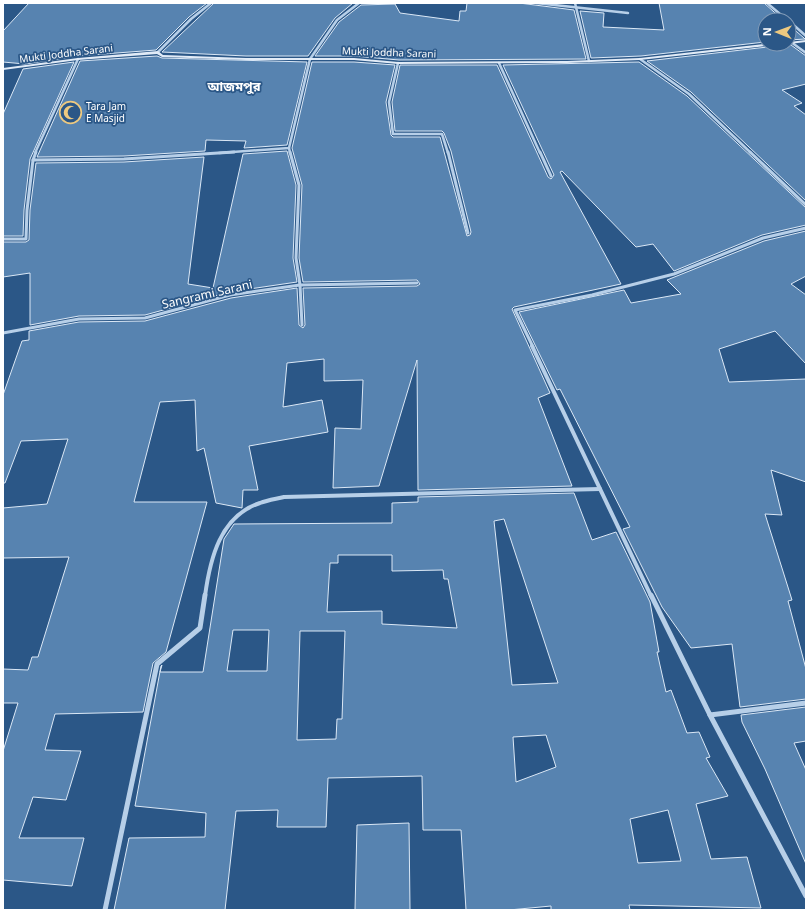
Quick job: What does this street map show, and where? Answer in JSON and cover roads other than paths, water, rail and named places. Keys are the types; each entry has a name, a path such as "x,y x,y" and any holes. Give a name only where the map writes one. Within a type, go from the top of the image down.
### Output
{"street":[{"path":"158,52 191,19 211,3"},
{"path":"302,325 300,285 296,258 299,185 289,148 310,59 336,20 359,3"},
{"path":"536,3 628,13"},
{"path":"575,3 589,61"},
{"path":"767,3 778,12"},
{"path":"797,28 806,36"},
{"name":"Mukti Joddha Sarani","path":"3,69 78,59 158,52 162,56 246,59 354,59 398,63 498,63 640,59 757,46"},
{"path":"797,47 806,53"},
{"path":"3,239 26,239 27,210 33,160 39,142 78,59"},
{"path":"640,59 689,94 806,205"},
{"path":"398,63 389,102 393,134 442,134 453,167 468,233"},
{"path":"498,63 551,176"},
{"path":"33,160 140,158 289,148"},
{"path":"806,228 763,238 674,274 592,295 515,310 710,715 806,896"},
{"name":"Sangrami Sarani","path":"3,332 79,319 145,318 230,295 300,285 417,283"},
{"path":"105,910 157,664 200,628 213,551 222,532 229,523 258,503 284,497 600,489"},
{"path":"710,715 806,703"}],"place":[{"name":"Tara Jam E Masjid","path":"71,112"}],"district":[{"name":"আজমপুর","path":"234,86"}]}
